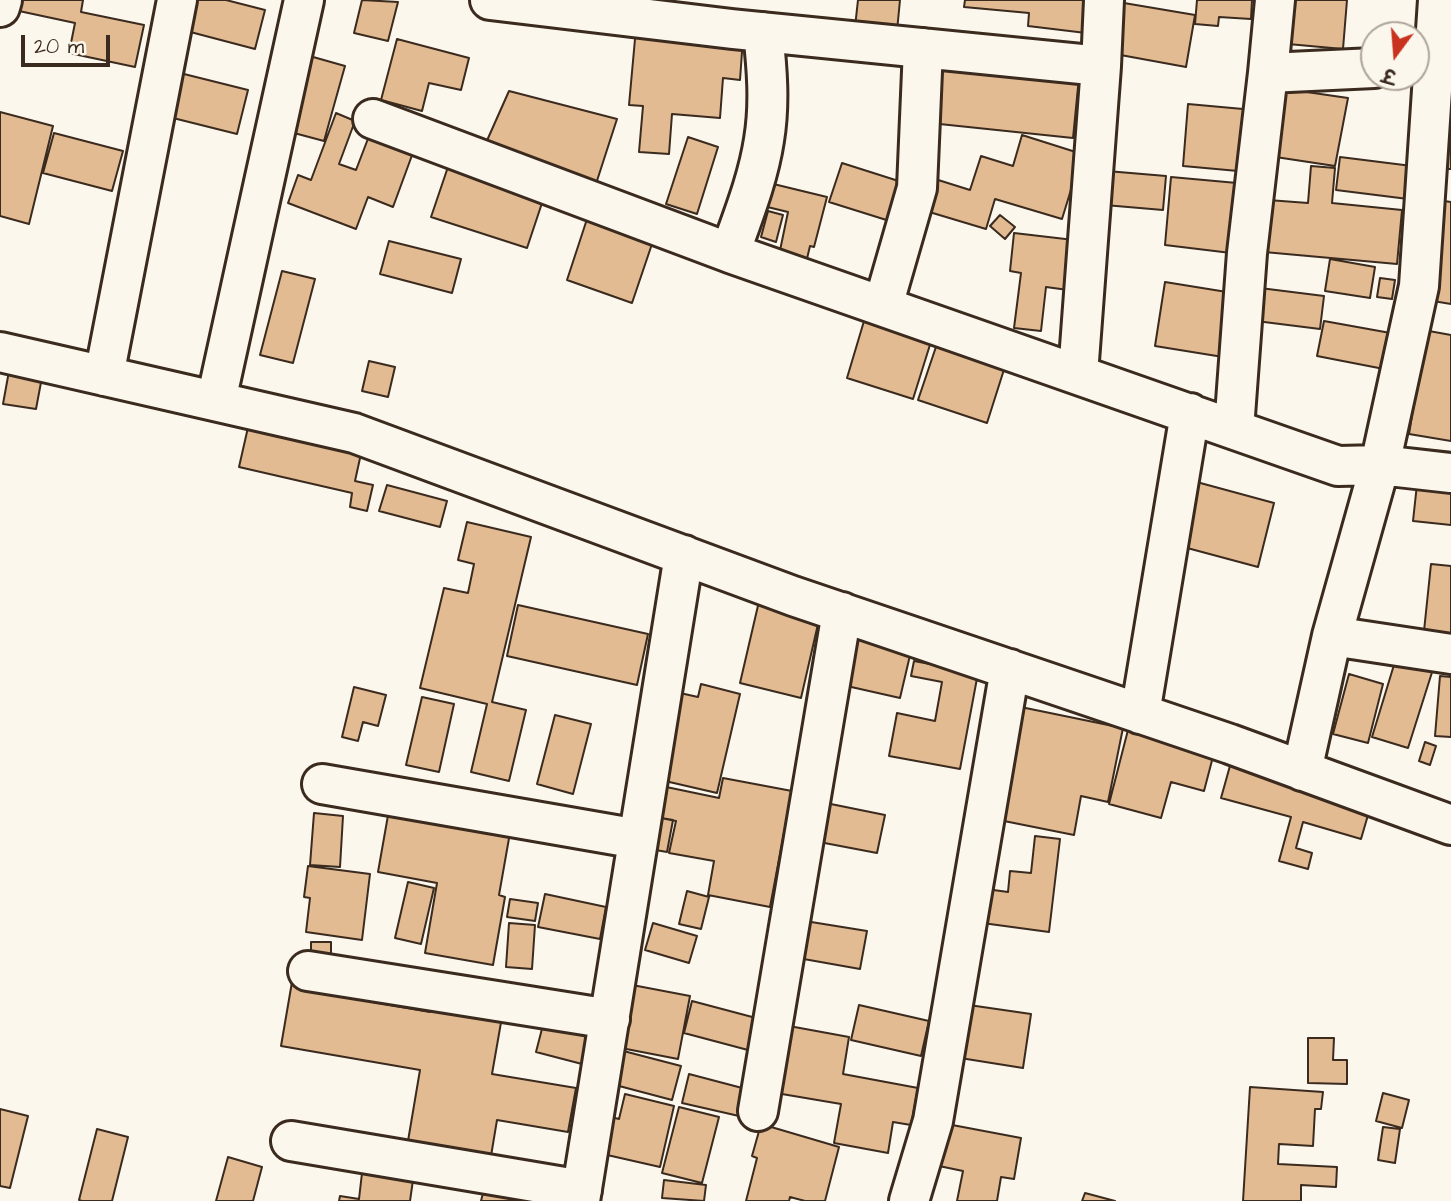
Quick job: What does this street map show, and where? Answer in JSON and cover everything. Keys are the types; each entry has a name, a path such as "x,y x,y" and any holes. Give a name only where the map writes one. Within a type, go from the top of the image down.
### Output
{"street":[{"path":"0,7 2,0"},
{"path":"104,376 177,0"},
{"path":"216,401 304,0"},
{"path":"490,0 669,11 764,32 1101,66"},
{"path":"1078,374 1104,0"},
{"path":"1234,429 1247,253 1275,0"},
{"path":"1430,41 1438,0"},
{"path":"730,254 756,176 764,140 768,90 764,32"},
{"path":"883,306 917,188 923,48"},
{"path":"1268,73 1360,69"},
{"path":"1301,771 1332,636 1380,465 1419,286 1424,91"},
{"path":"373,119 730,254 1338,466 1380,465 1451,473"},
{"path":"0,352 354,433 842,612 1451,824"},
{"path":"1140,714 1190,413"},
{"path":"291,1141 581,1196 684,555"},
{"path":"758,1111 842,612"},
{"path":"1332,636 1451,654"},
{"path":"909,1201 933,1121 1010,670"},
{"path":"322,784 638,839"},
{"path":"308,971 610,1019"}],"building":[{"path":"7,0 83,0 81,12 144,25 135,67 69,53 75,23 5,8"},
{"path":"186,0 226,0 265,10 255,49 179,29"},
{"path":"362,0 398,2 388,41 354,33"},
{"path":"858,0 900,0 897,31 855,27"},
{"path":"965,0 1089,0 1086,33 1028,26 1029,13 964,7"},
{"path":"1197,0 1252,0 1251,19 1219,17 1218,26 1195,24"},
{"path":"1280,0 1347,0 1343,49 1277,43"},
{"path":"1124,3 1195,15 1186,67 1115,54"},
{"path":"636,28 743,38 740,80 723,78 720,118 672,114 669,154 639,152 643,106 629,105"},
{"path":"397,39 469,58 461,90 429,83 422,111 381,100"},
{"path":"937,52 1080,67 1073,138 930,123"},
{"path":"299,53 345,66 324,141 279,129"},
{"path":"172,71 248,90 237,134 161,115"},
{"path":"1279,88 1348,98 1335,166 1269,156"},
{"path":"509,91 617,119 594,190 481,154"},
{"path":"1188,104 1254,110 1249,172 1183,166"},
{"path":"1437,105 1451,105 1451,169 1437,169"},
{"path":"0,112 53,126 29,224 0,216"},
{"path":"336,113 355,121 339,164 356,170 374,123 418,139 393,207 368,197 356,229 288,203 298,175 311,180"},
{"path":"54,133 123,151 112,191 43,173"},
{"path":"1022,135 1082,154 1062,219 995,199 986,229 926,211 935,179 970,190 981,156 1013,166"},
{"path":"688,137 718,147 697,214 666,204"},
{"path":"1340,157 1412,166 1408,199 1336,190"},
{"path":"451,158 547,188 527,248 431,217"},
{"path":"842,163 908,184 896,223 829,202"},
{"path":"1311,166 1335,168 1332,203 1402,210 1397,264 1264,252 1268,200 1308,203"},
{"path":"1095,170 1166,176 1163,210 1093,204"},
{"path":"1171,177 1237,183 1231,253 1165,245"},
{"path":"757,180 827,197 814,247 810,246 805,267 778,260 788,212 751,203"},
{"path":"1437,200 1451,202 1451,304 1421,299"},
{"path":"768,211 783,215 776,242 761,237"},
{"path":"1000,215 1015,227 1005,239 990,226"},
{"path":"588,216 653,241 632,303 567,280"},
{"path":"1014,233 1074,240 1068,290 1046,287 1041,331 1014,328 1021,273 1010,271"},
{"path":"389,241 461,259 452,293 380,274"},
{"path":"1330,259 1375,267 1370,298 1325,291"},
{"path":"282,271 315,279 293,363 260,355"},
{"path":"1380,278 1395,280 1392,299 1377,297"},
{"path":"1165,282 1233,293 1223,357 1155,346"},
{"path":"1260,288 1324,296 1320,329 1256,321"},
{"path":"867,311 934,332 913,399 847,378"},
{"path":"1324,321 1396,334 1389,370 1317,356"},
{"path":"1418,329 1451,335 1451,441 1409,434 1419,373"},
{"path":"940,335 1008,357 987,423 918,400"},
{"path":"369,361 395,367 388,397 362,391"},
{"path":"9,371 42,377 36,409 3,404"},
{"path":"249,423 362,449 355,481 373,485 367,511 350,507 352,493 239,467"},
{"path":"1418,475 1451,478 1451,525 1413,521"},
{"path":"1193,481 1274,503 1258,567 1176,545"},
{"path":"387,485 447,501 440,527 379,511"},
{"path":"467,522 531,537 492,702 526,710 509,781 471,772 487,704 420,688 444,588 468,593 474,564 458,560"},
{"path":"1431,564 1451,566 1451,634 1424,631"},
{"path":"760,597 821,611 801,698 740,683"},
{"path":"518,605 648,634 637,685 507,656"},
{"path":"849,637 911,651 900,698 838,684"},
{"path":"1397,655 1434,666 1408,748 1372,737"},
{"path":"914,661 978,673 960,769 889,756 897,713 935,721 942,682 911,676"},
{"path":"1349,674 1383,684 1368,743 1333,734"},
{"path":"1440,676 1451,677 1451,737 1435,736"},
{"path":"701,684 740,694 717,793 652,778 671,691 698,697"},
{"path":"354,687 386,695 378,726 363,722 358,741 342,737"},
{"path":"422,697 454,704 439,772 406,765"},
{"path":"1011,705 1123,728 1108,802 1081,796 1074,835 989,818"},
{"path":"555,715 591,724 573,794 537,784"},
{"path":"1129,726 1215,749 1204,791 1171,782 1161,818 1109,804"},
{"path":"1425,742 1436,746 1430,765 1419,761"},
{"path":"1233,755 1373,798 1361,839 1303,822 1296,848 1312,853 1308,869 1279,861 1291,817 1221,798"},
{"path":"723,778 792,791 770,907 708,895 714,861 669,853 676,821 646,815 652,784 719,798"},
{"path":"821,802 885,815 877,853 814,841"},
{"path":"390,804 511,827 499,895 505,897 493,965 425,953 437,883 378,872"},
{"path":"314,813 343,816 340,867 310,865"},
{"path":"650,816 673,820 667,852 644,848"},
{"path":"1035,836 1060,839 1049,932 975,922 979,888 1008,892 1010,871 1031,873"},
{"path":"308,866 370,874 362,940 306,932 310,898 304,897"},
{"path":"408,882 434,888 421,944 395,938"},
{"path":"687,891 709,897 701,929 679,924"},
{"path":"545,894 606,907 600,939 538,927"},
{"path":"510,899 538,903 535,921 507,917"},
{"path":"805,921 867,931 860,969 798,958"},
{"path":"509,923 535,925 532,969 506,967"},
{"path":"653,923 697,936 689,963 645,950"},
{"path":"311,942 331,942 331,966 311,966"},
{"path":"292,982 374,996 373,1002 430,1012 432,998 503,1011 492,1074 576,1088 568,1132 497,1120 491,1156 408,1141 420,1070 281,1046"},
{"path":"627,984 690,996 678,1059 616,1047"},
{"path":"692,1001 756,1018 748,1050 684,1033"},
{"path":"962,1004 1031,1014 1023,1068 954,1057"},
{"path":"859,1005 929,1021 921,1056 851,1040"},
{"path":"545,1017 591,1029 582,1064 536,1052"},
{"path":"789,1026 849,1037 843,1074 918,1088 911,1125 893,1122 888,1153 834,1143 841,1104 776,1093"},
{"path":"1308,1038 1334,1038 1333,1060 1347,1060 1347,1084 1308,1083"},
{"path":"612,1048 681,1066 672,1100 604,1082"},
{"path":"689,1074 746,1089 739,1116 682,1103"},
{"path":"1250,1087 1323,1092 1321,1109 1315,1109 1313,1146 1279,1144 1278,1164 1337,1167 1336,1187 1301,1185 1301,1201 1243,1201"},
{"path":"1383,1093 1409,1100 1402,1128 1376,1121"},
{"path":"625,1094 674,1106 660,1167 594,1152 603,1115 619,1119"},
{"path":"679,1107 719,1117 702,1183 662,1173"},
{"path":"0,1109 28,1116 10,1188 0,1186"},
{"path":"761,1124 839,1147 825,1201 805,1201 790,1197 789,1201 746,1201 757,1158 752,1156"},
{"path":"947,1124 1021,1138 1014,1179 1001,1177 997,1201 957,1201 963,1171 939,1166"},
{"path":"1383,1127 1400,1129 1395,1163 1378,1160"},
{"path":"97,1129 128,1137 112,1201 82,1201 79,1200"},
{"path":"228,1157 262,1167 253,1201 216,1201"},
{"path":"362,1173 413,1180 410,1201 339,1201 340,1196 359,1199"},
{"path":"664,1180 706,1185 704,1201 662,1198"},
{"path":"485,1185 550,1201 481,1201"},
{"path":"1085,1193 1115,1201 1082,1201"}]}
